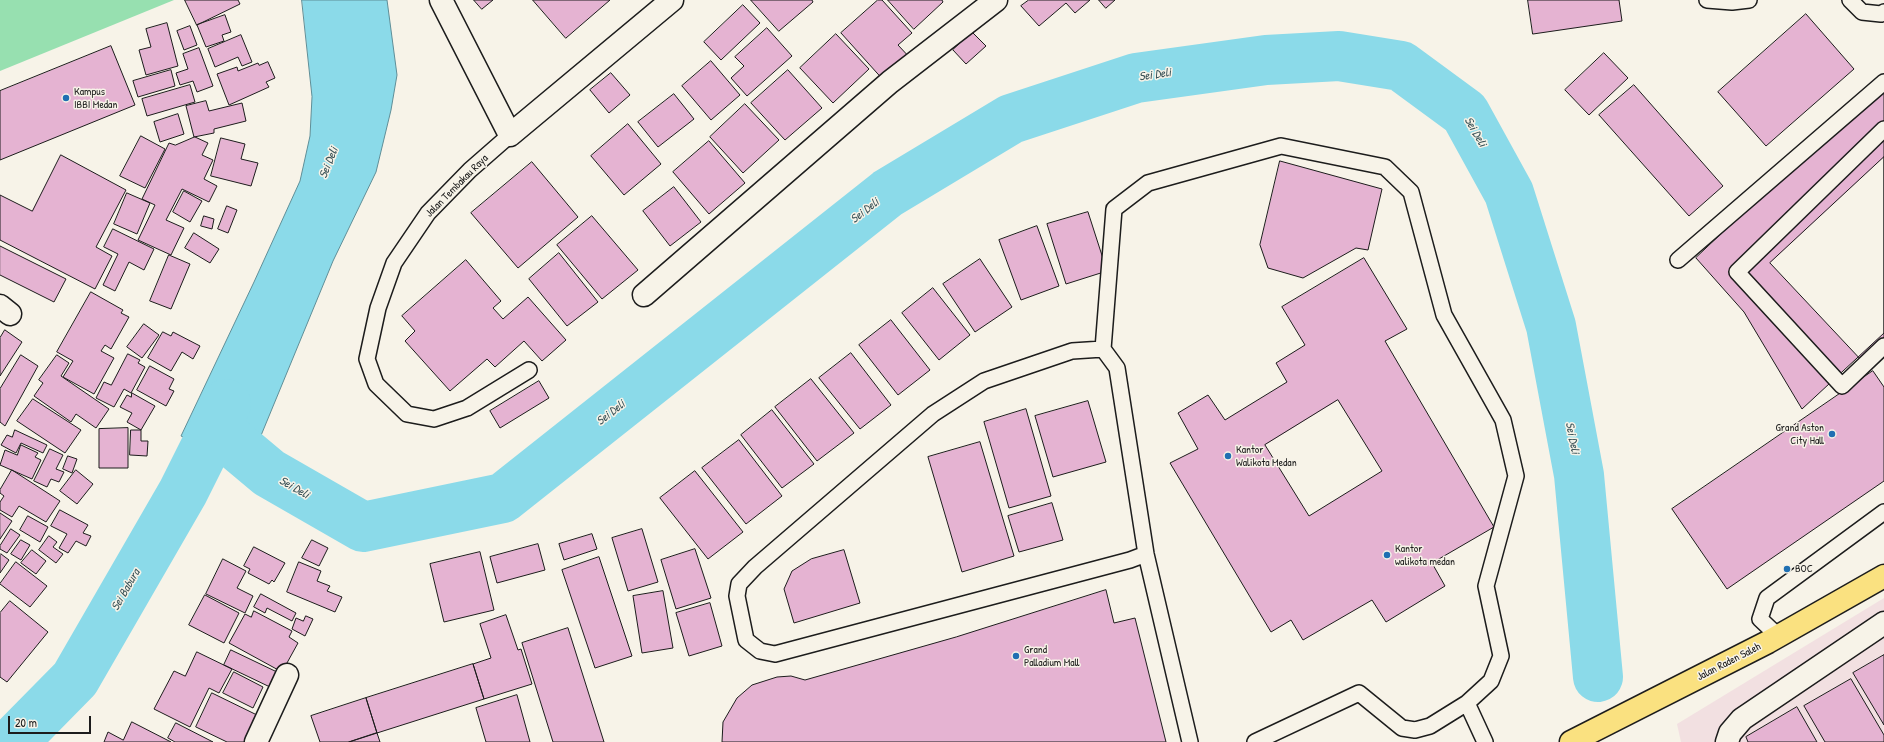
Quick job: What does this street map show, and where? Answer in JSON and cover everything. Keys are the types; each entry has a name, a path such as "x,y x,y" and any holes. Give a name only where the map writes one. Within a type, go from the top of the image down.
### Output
{"main road":[{"name":"Jalan Raden Saleh","path":"1571,742 1773,639 1884,576"}],"street":[{"path":"441,0 510,135"},
{"name":"Jalan Tembakau Raya","path":"510,135 672,0"},
{"path":"644,295 890,82 996,0"},
{"path":"1727,742 1730,733 1742,718 1884,623"},
{"path":"256,742 287,675"}],"lane":[{"path":"1707,0 1732,2 1748,0"},
{"path":"1850,0 1862,12 1882,14 1884,12"},
{"path":"1678,260 1884,82"},
{"path":"1884,129 1737,272 1842,386 1884,346"},
{"name":"Jalan Tembakau Raya","path":"510,135 470,170 428,213 394,263 378,308 367,359 376,384 407,414 434,419 467,408 529,370"},
{"path":"1190,742 1146,554 1117,368 1103,349 1114,209 1148,183 1281,146 1385,168 1411,192 1444,315 1503,420 1516,476 1486,586 1501,656 1491,681 1467,703 1430,726 1415,730 1402,728 1359,693 1255,742"},
{"path":"1103,349 1072,351 984,381 933,414 755,567 739,584 737,596 746,640 760,651 775,654 1130,560 1146,554"},
{"path":"1773,639 1760,619 1767,598 1884,512"},
{"path":"1467,703 1485,742"}],"shaded area":[{"path":"1884,598 1884,742 1681,742 1677,724"}],"green space":[{"path":"0,0 174,0 0,71"}],"water":[{"path":"302,0 387,0 397,75 391,110 376,172 333,261 248,467 181,436 300,181 310,136 312,97"}],"building":[{"path":"185,0 238,0 240,4 197,25"},
{"path":"474,0 493,0 482,9"},
{"path":"533,0 610,0 566,38"},
{"path":"751,0 812,0 813,2 779,31"},
{"path":"878,0 882,0 912,33 898,45 912,60 886,83 841,33"},
{"path":"888,0 942,0 943,2 914,29"},
{"path":"1029,0 1090,0 1075,13 1066,3 1039,26 1021,6"},
{"path":"1099,0 1115,0 1106,8"},
{"path":"1528,0 1619,0 1622,21 1533,34"},
{"path":"743,5 760,23 721,60 704,42"},
{"path":"1806,14 1854,69 1766,146 1718,92"},
{"path":"225,15 231,32 222,35 224,41 206,47 197,25"},
{"path":"167,23 178,66 146,75 139,50 151,47 146,29"},
{"path":"190,26 197,45 184,50 177,31"},
{"path":"767,28 792,56 747,96 731,78 744,66 735,57"},
{"path":"972,32 986,46 966,64 953,50"},
{"path":"836,34 869,69 833,103 800,68"},
{"path":"241,35 252,62 242,66 238,57 215,67 208,49"},
{"name":"Kampus IBBI Medan","path":"111,46 135,105 0,160 0,91"},
{"path":"199,48 213,86 197,92 193,81 180,85 176,73 188,69 183,54"},
{"path":"1604,53 1628,78 1589,115 1565,90"},
{"path":"711,61 740,95 711,120 682,86"},
{"path":"268,62 275,78 266,82 269,87 229,105 217,74 237,67 238,71 258,63 259,65"},
{"path":"171,70 175,86 138,97 133,81"},
{"path":"788,70 822,108 785,140 751,103"},
{"path":"611,73 630,95 609,113 590,90"},
{"path":"1884,80 1884,333 1802,409 1744,312 1696,258"},
{"path":"190,85 195,102 147,116 142,99"},
{"path":"1634,85 1723,186 1689,216 1599,115"},
{"path":"674,94 694,119 658,147 638,122"},
{"path":"206,101 209,111 242,103 246,121 214,129 214,133 194,137 186,106"},
{"path":"745,104 779,140 743,173 710,137"},
{"path":"178,114 184,134 160,142 154,122"},
{"path":"628,124 661,164 624,195 591,156"},
{"path":"141,136 165,149 145,188 120,176"},
{"path":"195,137 208,143 202,155 213,160 204,179 217,186 209,202 182,189 166,220 184,228 171,255 138,240 155,205 142,199 169,143 175,145"},
{"path":"221,138 245,144 241,159 258,163 251,186 211,176"},
{"path":"709,141 745,183 709,214 673,172"},
{"path":"61,155 126,190 96,247 112,256 95,289 0,240 0,195 32,211"},
{"path":"1884,157 1884,343 1863,362 1770,263"},
{"path":"1280,161 1382,189 1368,250 1356,248 1303,278 1268,268 1260,245"},
{"path":"532,162 578,217 518,268 471,213"},
{"path":"674,187 701,222 670,246 643,211"},
{"path":"184,191 202,201 190,222 173,212"},
{"path":"127,193 150,203 137,234 114,224"},
{"path":"227,206 237,210 228,233 218,229"},
{"path":"1088,212 1107,271 1066,284 1047,224"},
{"path":"204,216 214,219 212,229 201,226"},
{"path":"592,216 638,270 602,299 557,245"},
{"path":"1037,226 1059,286 1021,300 999,240"},
{"path":"113,229 154,249 144,270 129,262 115,291 103,285 118,254 104,247"},
{"path":"194,233 219,249 210,263 185,248"},
{"path":"0,246 66,279 54,302 0,275"},
{"path":"559,253 598,302 567,326 529,279"},
{"path":"169,255 190,264 171,309 150,301"},
{"name":"Kantor Walikota Medan","path":"1364,258 1407,329 1385,341 1494,527 1432,563 1445,586 1386,622 1372,600 1303,640 1291,620 1271,632 1170,463 1198,449 1178,413 1208,395 1225,420 1287,382 1276,363 1305,345 1282,307","holes":["1338,400 1382,471 1309,516 1265,445"]},
{"path":"980,259 1012,307 975,332 943,284"},
{"path":"466,260 501,301 493,308 503,319 528,297 566,340 542,361 524,341 495,367 487,359 450,391 405,341 415,331 402,316"},
{"path":"933,288 970,335 939,360 902,313"},
{"path":"91,292 123,310 121,313 129,317 111,349 105,345 101,351 114,358 94,394 63,377 73,361 57,352"},
{"path":"891,320 930,370 898,395 859,345"},
{"path":"144,324 159,335 142,358 127,347"},
{"path":"5,330 22,342 0,376 0,338"},
{"path":"163,332 171,336 173,332 200,346 193,359 182,352 171,371 148,358"},
{"path":"851,353 891,405 860,429 819,378"},
{"path":"128,354 140,360 138,363 145,367 131,393 124,389 114,407 96,398 104,382 111,385"},
{"path":"21,355 38,366 5,426 0,422 0,389"},
{"path":"57,355 69,363 61,376 109,409 96,428 76,414 71,422 34,396 43,383 39,380"},
{"path":"150,366 174,379 169,389 174,391 166,406 137,390"},
{"name":"Grand Aston City Hall","path":"1873,371 1884,387 1884,481 1727,589 1672,509"},
{"path":"811,379 854,433 817,461 775,407"},
{"path":"539,381 549,398 500,428 490,411"},
{"path":"132,393 155,406 141,430 127,422 132,413 120,407 127,395 131,397"},
{"path":"33,399 81,430 65,453 17,421"},
{"path":"1088,401 1106,462 1053,477 1035,416"},
{"path":"1026,409 1051,496 1009,508 984,422"},
{"path":"772,410 814,464 782,488 741,435"},
{"path":"128,428 128,468 99,468 99,429"},
{"path":"15,430 47,445 43,453 21,443 16,453 1,445 7,435 12,437"},
{"path":"131,430 141,430 141,441 148,441 147,456 130,455"},
{"path":"739,440 782,496 746,524 702,468"},
{"path":"980,442 1014,556 962,572 928,457"},
{"path":"21,445 38,453 35,457 41,460 32,479 0,465 5,450 17,455"},
{"path":"50,449 63,455 56,469 64,472 59,482 51,479 47,487 34,481"},
{"path":"68,456 77,459 72,473 63,469"},
{"path":"12,470 60,501 46,522 19,506 12,517 0,510 0,502 4,496 0,493 0,490"},
{"path":"76,470 93,484 77,504 60,491"},
{"path":"695,471 743,532 708,559 660,498"},
{"path":"1052,503 1063,540 1019,552 1008,516"},
{"path":"60,510 88,525 83,533 91,536 86,546 76,541 68,553 59,548 67,534 51,526"},
{"path":"0,513 12,521 0,539"},
{"path":"28,516 48,527 40,542 20,530"},
{"path":"11,529 20,535 7,553 0,549 0,546"},
{"path":"642,529 658,582 628,591 612,538"},
{"path":"592,534 597,549 564,560 559,544"},
{"path":"49,536 57,542 53,547 63,554 56,563 39,550"},
{"path":"21,540 30,545 21,560 11,554"},
{"path":"312,540 328,548 319,566 302,558"},
{"path":"538,544 545,570 497,583 490,557"},
{"path":"254,547 285,563 274,582 272,580 269,584 248,573 250,569 244,566"},
{"path":"695,549 711,598 676,609 661,560"},
{"path":"32,550 46,561 36,574 21,563"},
{"path":"844,550 860,603 794,623 784,589 792,571 811,559"},
{"path":"480,552 494,610 444,622 430,564"},
{"path":"1,554 9,560 0,573 0,555"},
{"path":"599,557 632,656 595,668 562,570"},
{"path":"223,559 246,571 237,588 253,596 245,613 206,594"},
{"path":"16,562 47,586 30,607 0,584"},
{"path":"299,562 321,571 317,581 330,586 327,591 342,597 335,612 287,592"},
{"name":"Grand Palladium Mall","path":"1106,590 1114,623 1135,618 1166,742 722,742 723,722 737,698 752,685 777,677 791,676 805,680 956,637"},
{"path":"663,591 673,648 642,653 633,596"},
{"path":"261,594 296,613 292,621 267,608 265,613 254,607"},
{"path":"205,595 239,613 224,643 189,625"},
{"path":"10,601 48,632 7,682 0,677 0,613"},
{"path":"710,603 722,646 689,656 676,613"},
{"path":"254,611 292,631 289,637 298,643 282,672 229,643 245,614 251,617"},
{"path":"506,615 518,650 521,649 532,684 484,699 473,664 491,658 480,624"},
{"path":"306,616 313,619 305,636 292,629 296,618 303,621"},
{"path":"568,628 604,742 553,742 522,643"},
{"path":"231,650 277,672 270,687 224,665"},
{"path":"197,652 232,669 219,693 209,688 190,727 154,709 174,671 185,676"},
{"path":"1884,655 1884,725 1853,673"},
{"path":"473,664 484,699 377,733 366,698"},
{"path":"234,672 263,687 253,708 223,693"},
{"path":"1851,679 1884,735 1884,742 1825,742 1804,706"},
{"path":"212,693 259,716 246,742 227,742 196,727"},
{"path":"517,695 530,742 486,742 476,708"},
{"path":"366,698 377,733 349,742 320,742 311,716"},
{"path":"1797,707 1817,742 1748,742 1746,737"},
{"path":"132,722 171,742 104,742 108,732 123,740"},
{"path":"176,723 213,742 175,742 168,738"},
{"path":"377,733 380,742 349,742"}],"waterway":[{"name":"Sei Deli","path":"226,404 218,422 226,437 269,473 363,527 503,498 888,193 1011,119 1136,78 1266,60 1339,56 1401,66 1465,113 1509,193 1551,326 1579,475 1598,677"},
{"name":"Sei Babura","path":"13,742 75,679 183,492 218,422"}],"place":[{"name":"Kampus IBBI Medan","path":"66,98"},
{"name":"Grand Aston City Hall","path":"1832,434"},
{"name":"Kantor Walikota Medan","path":"1228,456"},
{"name":"Kantor walikota medan","path":"1387,555"},
{"name":"BOC","path":"1787,569"},
{"name":"Grand Palladium Mall","path":"1016,656"}]}
